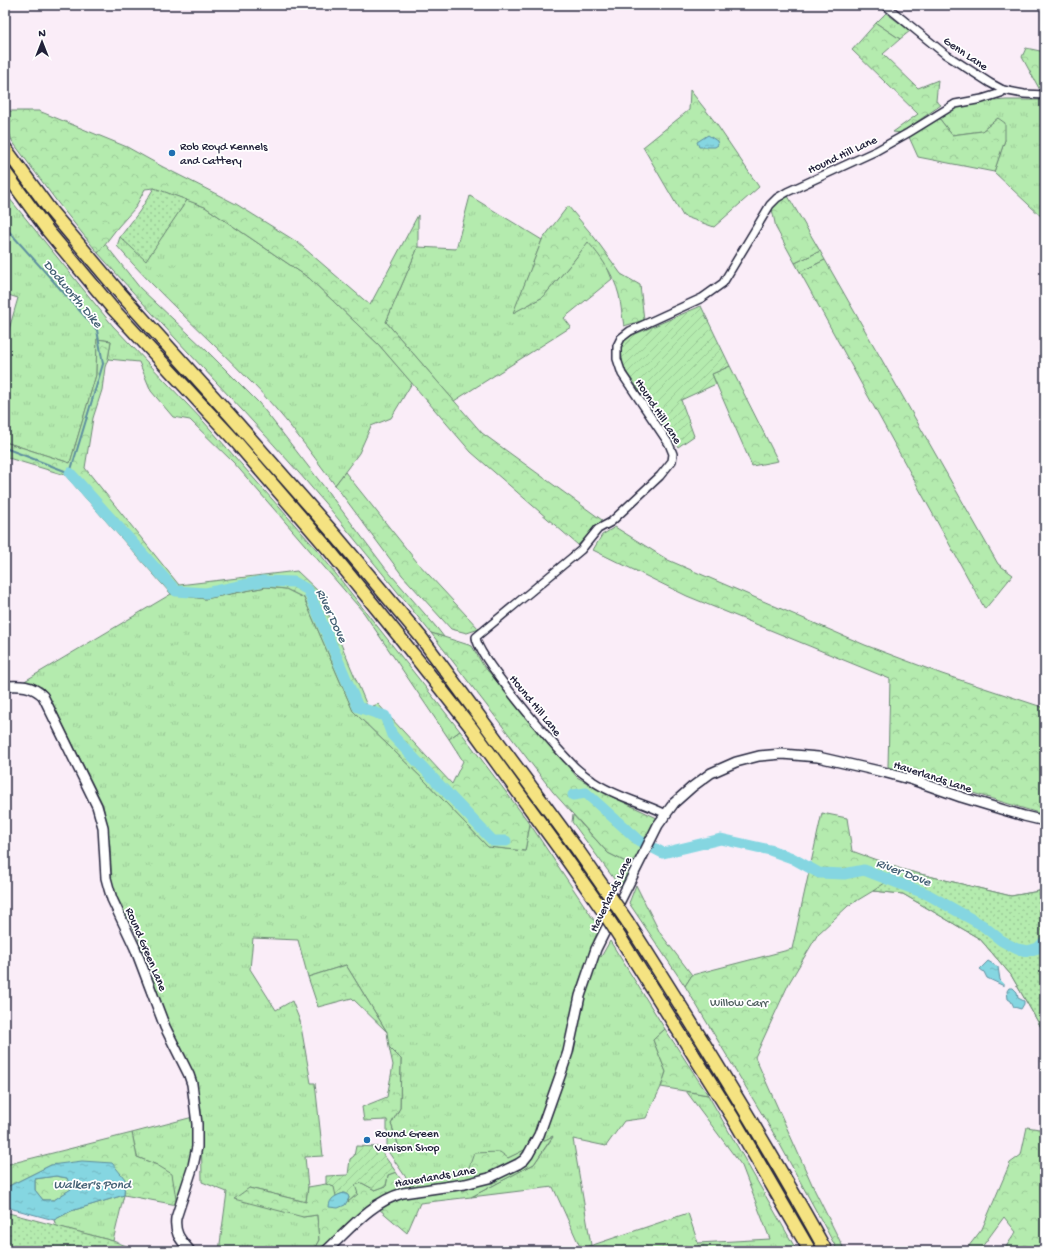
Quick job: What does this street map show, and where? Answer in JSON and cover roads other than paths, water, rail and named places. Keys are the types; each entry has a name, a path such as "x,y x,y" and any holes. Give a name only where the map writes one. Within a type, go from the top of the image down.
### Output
{"highway":[{"path":"5,148 52,211 120,293 229,414 420,636 577,848 627,921 748,1114 826,1251"},
{"path":"5,172 48,231 113,309 237,443 329,550 475,733 603,911 733,1118 810,1251"}],"street":[{"name":"Genn Lane","path":"885,5 945,54 990,83 1003,90 1024,94 1045,95"},
{"name":"Hound Hill Lane","path":"666,814 606,789 576,768 557,748 486,660 477,644 476,637 585,545 598,529 611,522 660,476 672,462 673,454 669,444 622,374 617,359 617,346 621,338 630,331 702,298 723,283 770,205 777,198 876,150 908,133 955,104 989,97 1001,93 1003,90"},
{"name":"Round Green Lane","path":"5,686 24,686 33,688 43,696 84,778 97,806 103,827 106,878 112,899 135,948 165,1027 189,1076 198,1124 197,1147 193,1166 178,1211 175,1227 180,1239 190,1251"},
{"name":"Haverlands Lane","path":"326,1251 373,1206 393,1196 403,1193 465,1184 489,1178 524,1160 539,1135 560,1076 568,1052 580,996 596,950 644,852 666,814 674,803 692,787 712,773 747,758 777,754 818,757 913,780 961,797 1045,821"}],"water":[{"path":"708,135 717,141 718,145 715,147 699,147 697,142"},
{"path":"988,961 998,967 1000,980 1004,986 987,978 984,972 980,969"},
{"path":"1009,988 1013,988 1017,992 1018,998 1024,1001 1021,1009 1014,1007 1008,999 1007,991"},
{"name":"Walker's Pond","path":"82,1161 112,1163 125,1179 124,1195 71,1211 54,1220 13,1209 5,1205 5,1188 51,1165","holes":["56,1176 67,1178 71,1189 54,1200 43,1200 35,1190 35,1179"]},
{"path":"344,1193 348,1195 349,1198 345,1205 338,1208 329,1207 332,1199"}],"waterway":[{"name":"Dodworth Dike","path":"5,227 97,330 103,364 70,473 5,448"},
{"name":"River Dove","path":"70,473 176,591 206,593 263,581 294,582 308,590 358,707 385,716 392,735 493,841 506,841"},
{"name":"River Dove","path":"573,795 586,793 638,840 663,853 721,839 770,850 792,858 819,873 844,874 864,870 927,894 982,925 1002,941 1017,949 1028,951 1038,948 1045,941"}],"place":[{"name":"Rob Royd Kennels and Cattery","path":"172,153"},
{"name":"Round Green Venison Shop","path":"367,1140"}],"park label":[{"name":"Willow Carr","path":"739,1002"}]}
